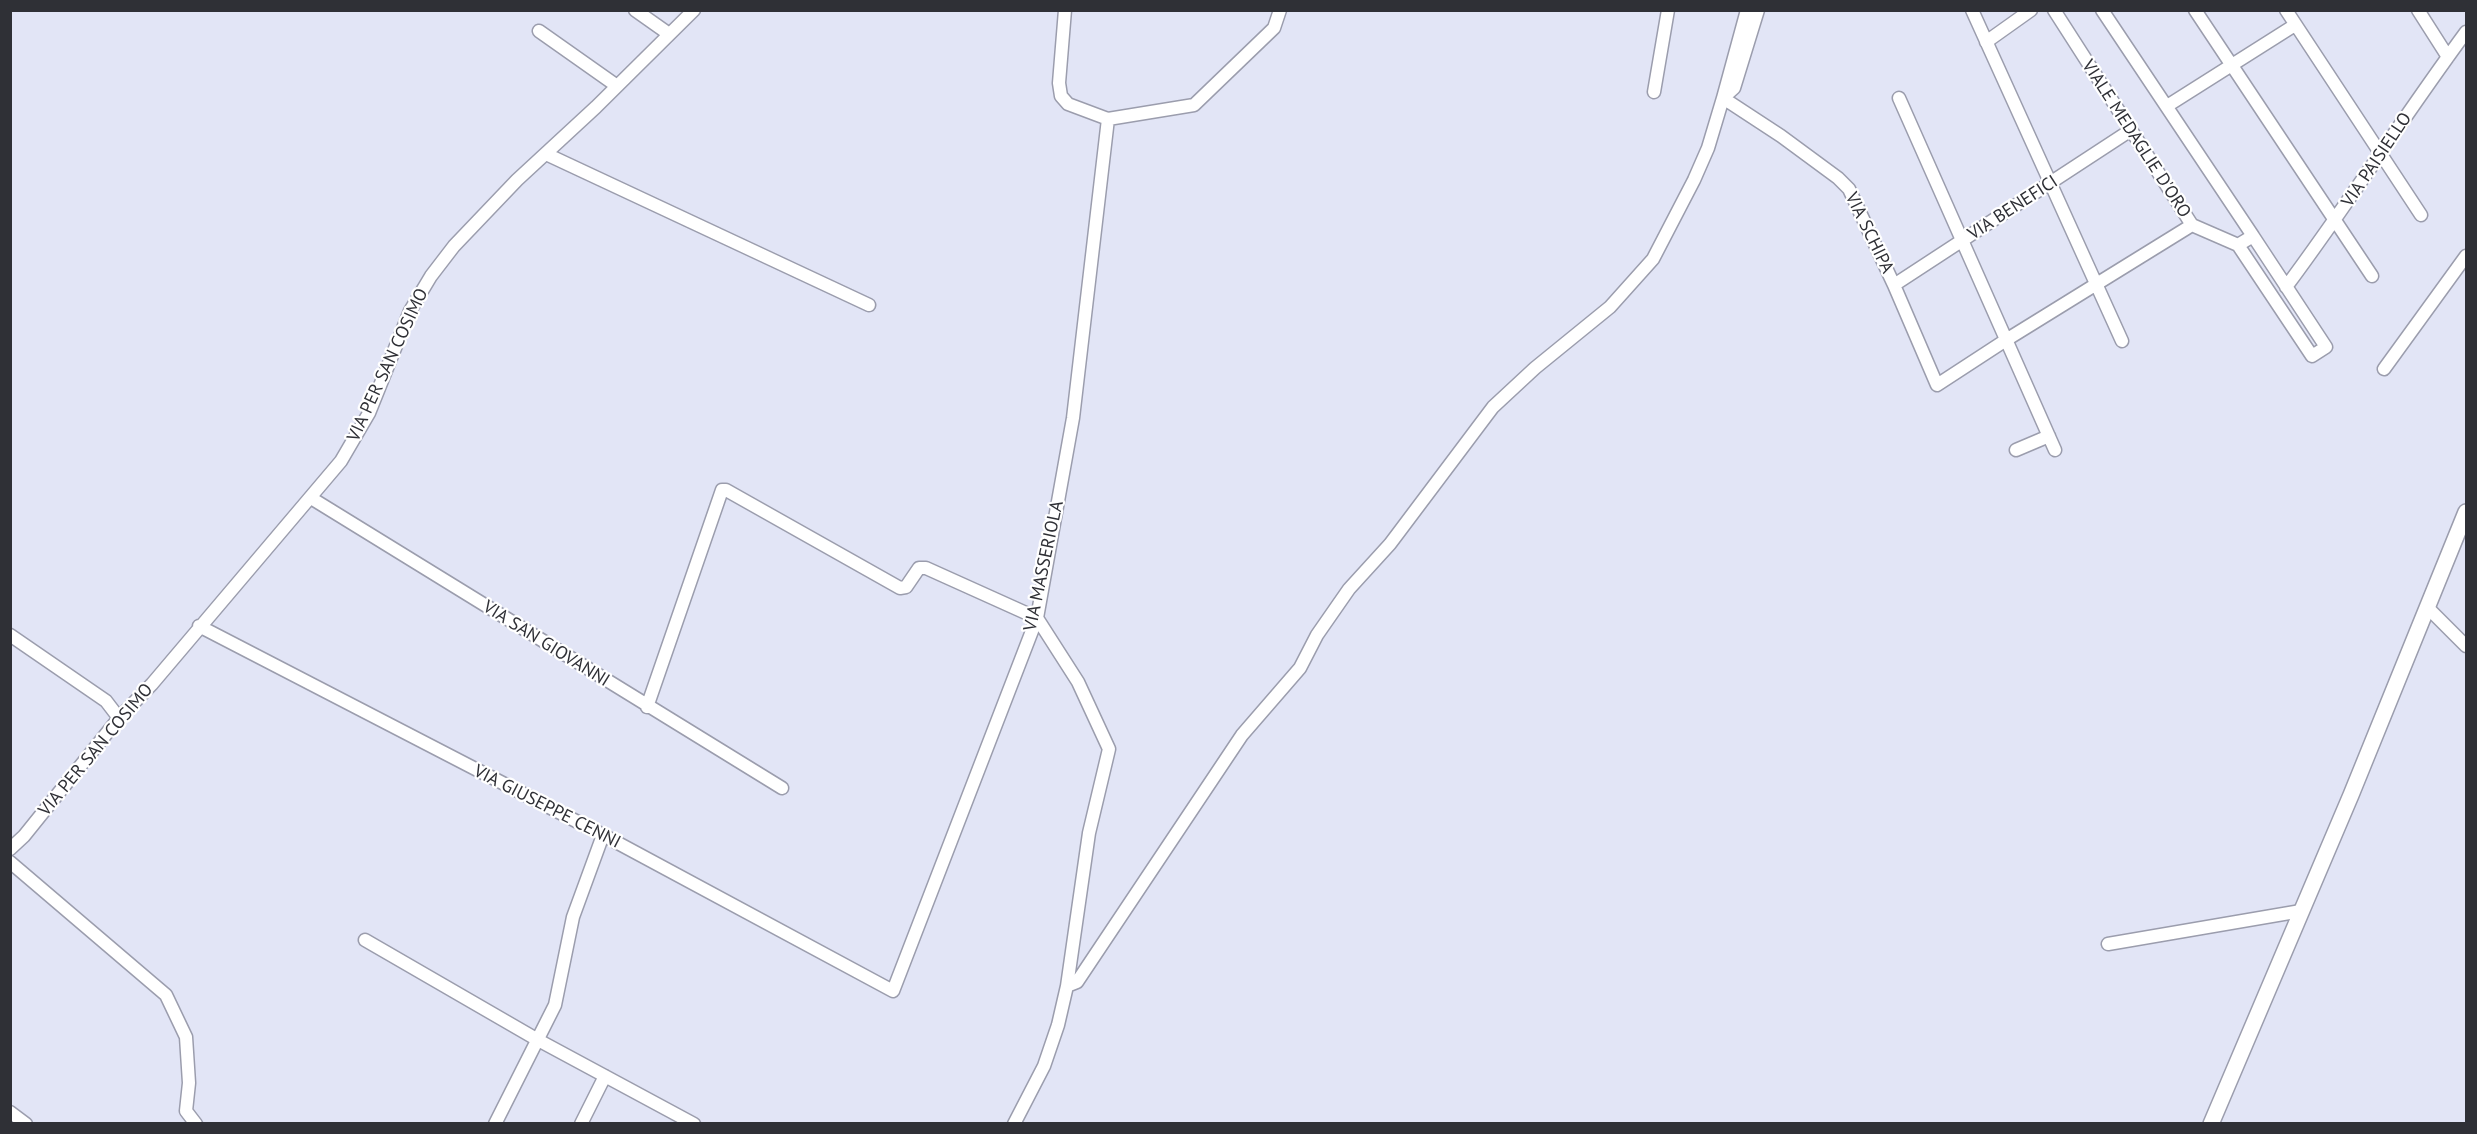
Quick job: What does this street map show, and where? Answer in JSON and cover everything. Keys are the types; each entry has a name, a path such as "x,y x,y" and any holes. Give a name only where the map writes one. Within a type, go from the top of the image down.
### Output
{"main road":[{"path":"2211,1124 2428,608 2466,512"}],"street":[{"path":"635,10 669,34"},
{"name":"VIA PER SAN COSIMO","path":"10,849 24,836 119,718 152,684 199,626 342,461 369,413 410,311 431,276 517,180 694,10"},
{"path":"1065,10 1059,83 1061,96 1068,104 1108,119 1194,105 1274,28 1280,10"},
{"path":"1654,92 1668,10"},
{"path":"1067,986 1077,982 1242,735 1300,668 1317,636 1349,589 1390,544 1493,407 1535,368 1610,307 1653,259 1695,180 1723,98 1747,10"},
{"path":"1723,98 1734,88 1758,10"},
{"path":"1972,10 2122,341"},
{"path":"1986,42 2031,10"},
{"name":"VIALE MEDAGLIE D'ORO","path":"2054,10 2192,225 2238,245"},
{"path":"2102,10 2167,106 2253,236 2286,287 2326,347 2312,356 2238,245 2253,236"},
{"path":"2195,10 2230,66 2372,276"},
{"path":"2286,10 2421,215"},
{"path":"2418,10 2448,57"},
{"path":"2167,106 2295,25"},
{"path":"539,31 617,86"},
{"name":"VIA PAISIELLO","path":"2286,287 2335,221 2466,32"},
{"name":"VIA SCHIPA","path":"1723,98 1781,136 1838,178 1849,189 1894,285 1937,386 2006,340"},
{"path":"1899,98 2055,450"},
{"name":"VIA MASSERIOLA","path":"893,991 1037,618 1073,418 1108,119"},
{"name":"VIA BENEFICI","path":"1894,285 2131,130"},
{"path":"546,154 869,305"},
{"path":"2006,340 2192,225"},
{"path":"2385,369 2466,256"},
{"path":"2016,450 2049,436"},
{"path":"647,707 722,490 726,490 900,588 906,587 919,568 926,568 1037,618 1078,682 1109,749 1089,833 1067,986 1044,1066 1014,1124"},
{"name":"VIA SAN GIOVANNI","path":"311,498 647,707 782,788"},
{"path":"2428,608 2466,646"},
{"name":"VIA GIUSEPPE CENNI","path":"199,626 603,835 893,991"},
{"path":"10,635 106,701 119,718"},
{"path":"495,1124 555,1005 573,917 603,835"},
{"path":"10,862 166,995 186,1037 189,1083 186,1111 196,1124"},
{"path":"2108,944 2301,912"},
{"path":"365,940 538,1040 694,1124"},
{"path":"581,1124 605,1076"},
{"path":"10,1112 26,1124"},
{"path":"10,1120 21,1124"}]}
